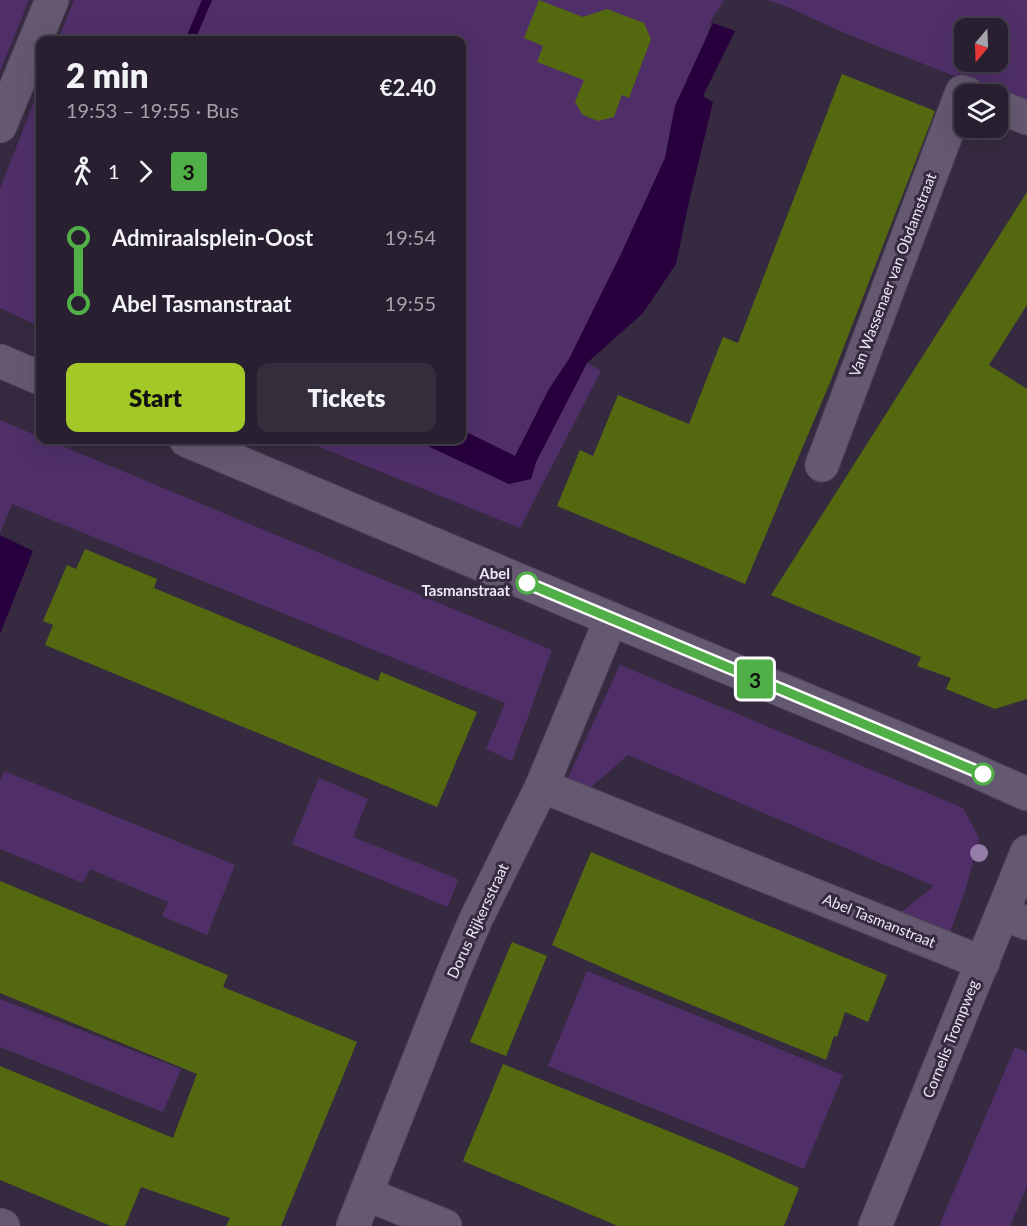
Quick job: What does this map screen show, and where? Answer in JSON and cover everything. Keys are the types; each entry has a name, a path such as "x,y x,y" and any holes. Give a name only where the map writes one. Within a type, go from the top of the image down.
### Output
{"street":[{"path":"37,36 52,0"},
{"path":"0,126 36,39"},
{"path":"1008,110 1027,118"},
{"name":"Van Wassenaer van Obdamstraat","path":"822,465 954,113"},
{"path":"0,361 36,376"},
{"path":"195,444 1027,794"},
{"name":"Dorus Rijkersstraat","path":"352,1226 475,921 542,786 611,619"},
{"name":"Abel Tasmanstraat","path":"542,786 983,963"},
{"name":"Cornelis Trompweg","path":"875,1226 983,963 1015,918 1027,852"},
{"path":"366,1194 445,1226"}],"shaded area":[{"path":"0,0 29,0 0,71"},
{"path":"74,0 202,0 187,36 60,36"},
{"path":"202,0 212,0 197,36 187,36"},
{"path":"212,0 724,0 711,21 708,34 675,106 665,158 621,254 569,359 549,389 515,456 466,432 466,36 197,36"},
{"path":"767,0 1027,0 1027,104 1008,97 1008,84 975,84 844,33"},
{"path":"713,23 735,31 703,96 713,102 676,264 643,313 587,363 536,462 531,479 509,484 424,444 466,444 466,432 515,456 549,389 569,359 665,158 675,106"},
{"path":"36,96 36,325 0,308 0,189"},
{"path":"587,363 601,371 520,528 312,444 424,444 509,484 531,479 536,462"},
{"path":"0,420 36,435 36,444 58,444 552,650 512,761 486,749 505,703 12,504 0,533"},
{"path":"0,535 33,551 0,634"},
{"path":"620,665 963,808 979,838 966,888 948,938 894,918 934,886 628,755 588,790 566,782"},
{"path":"4,771 235,865 207,935 162,916 168,902 90,869 83,883 0,849 0,782"},
{"path":"319,778 368,799 353,837 458,879 448,907 292,844"},
{"path":"587,971 843,1075 804,1169 548,1066"},
{"path":"0,999 181,1069 163,1112 0,1047"},
{"path":"1015,1047 1027,1052 1027,1186 1010,1226 939,1226"}],"building":[{"path":"539,0 583,17 607,9 644,23 651,39 629,98 622,95 614,117 598,121 583,115 575,102 584,80 537,62 543,46 524,38"},
{"path":"842,74 935,111 831,380 745,584 557,506 580,450 593,456 618,395 689,424 723,337 738,343"},
{"path":"1027,192 1027,305 989,365 1027,389 1027,699 995,709 946,689 951,678 917,666 921,657 771,595"},
{"path":"85,549 157,579 154,588 378,681 381,672 477,712 437,807 45,645 53,625 43,621 67,565 76,569"},
{"path":"591,852 887,975 868,1022 845,1012 826,1060 552,945"},
{"path":"0,881 228,975 223,987 357,1042 281,1226 226,1226 230,1218 141,1187 125,1226 111,1226 0,1180 0,1066 173,1138 197,1074 0,993"},
{"path":"512,942 547,956 506,1056 470,1042"},
{"path":"503,1064 727,1155 799,1188 784,1226 618,1226 463,1161"}],"bus line":[{"name":"3","path":"527,583 983,774"}],"place":[{"name":"Abel Tasmanstraat","path":"527,583"}]}
